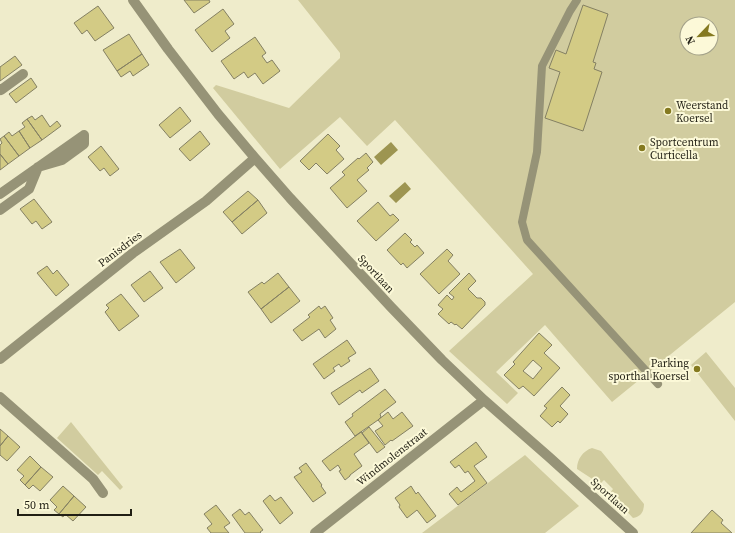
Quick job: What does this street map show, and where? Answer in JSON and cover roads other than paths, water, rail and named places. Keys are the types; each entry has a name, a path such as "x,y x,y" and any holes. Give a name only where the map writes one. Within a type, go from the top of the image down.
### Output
{"street":[{"name":"Sportlaan","path":"133,0 199,88 255,158 391,308 484,400 633,533"},
{"path":"0,89 1,90 23,74"},
{"path":"0,194 84,135"},
{"name":"Panisdries","path":"0,359 133,253 206,201 255,158"},
{"path":"0,210 29,189 38,167"},
{"path":"0,397 93,479 103,493"},
{"name":"Windmolenstraat","path":"315,533 484,400"}],"lane":[{"path":"577,0 542,66 537,152 522,222 527,240 658,384"}],"place":[{"name":"Weerstand Koersel","path":"668,111"},
{"name":"Sportcentrum Curticella","path":"642,148"},
{"name":"Parking sporthal Koersel","path":"697,369"}]}
